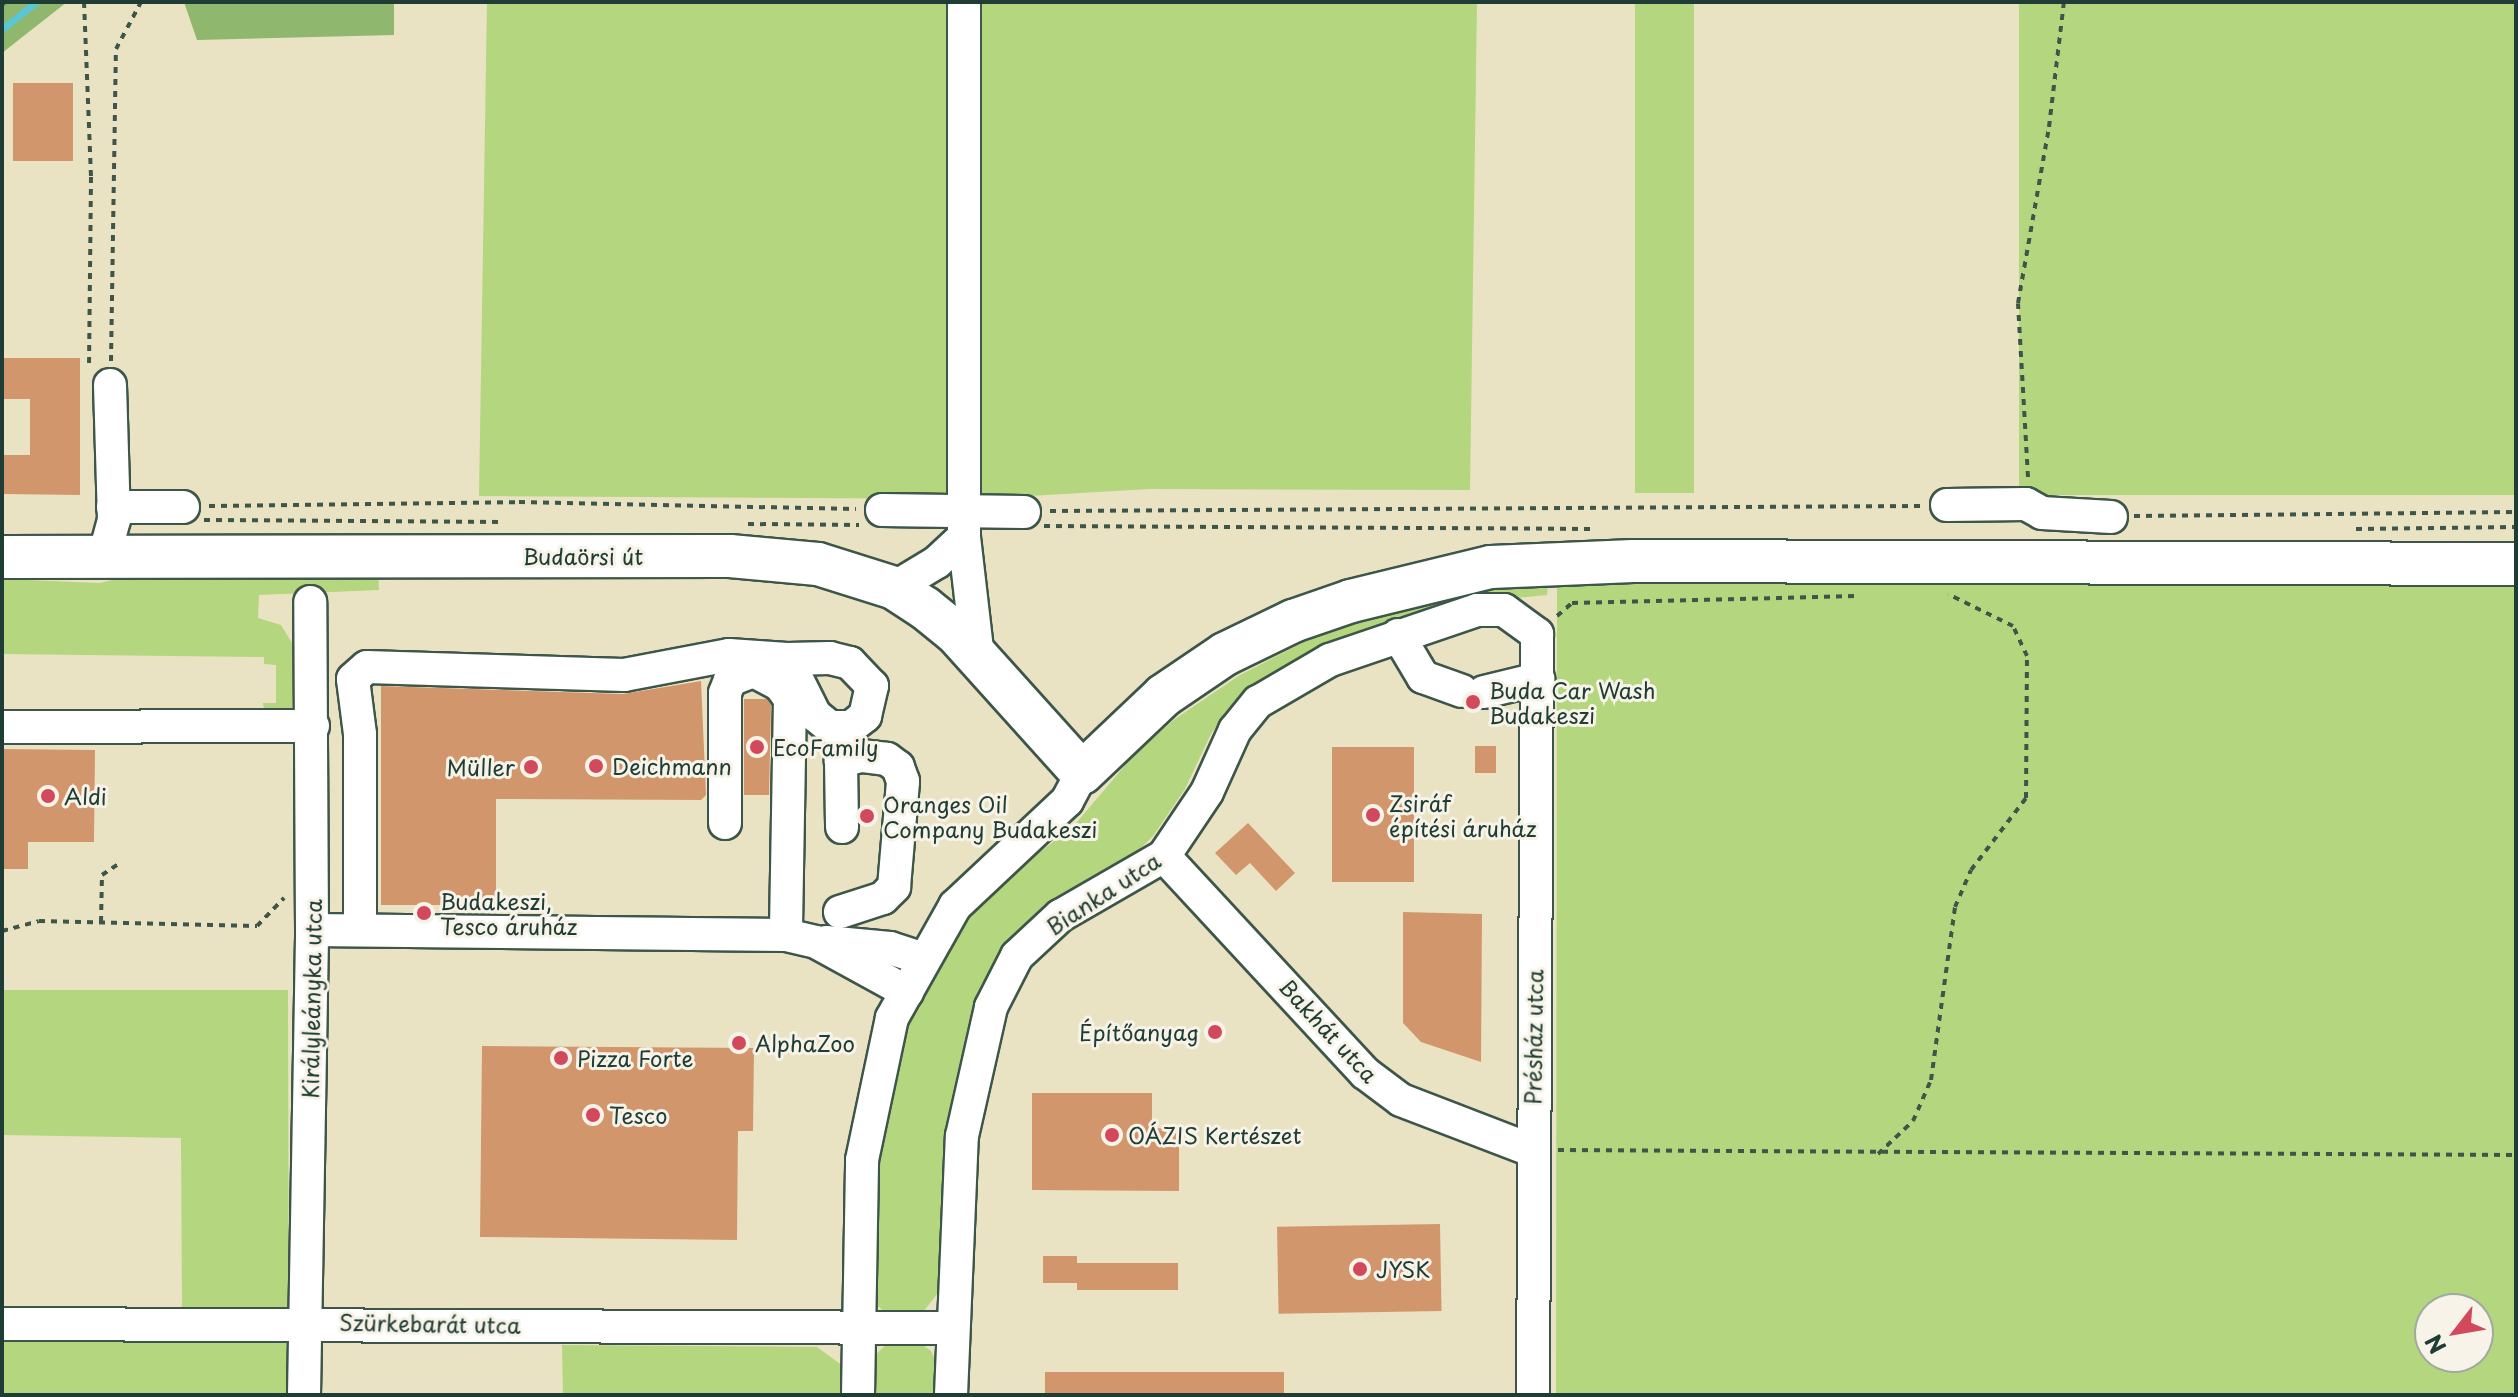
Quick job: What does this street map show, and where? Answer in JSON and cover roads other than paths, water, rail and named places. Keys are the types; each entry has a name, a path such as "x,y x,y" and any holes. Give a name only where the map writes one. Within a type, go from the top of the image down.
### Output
{"main road":[{"name":"Budaörsi út","path":"2,557 745,557 818,564 894,588 956,633 1082,773"},
{"path":"1082,773 1163,696 1225,654 1293,621 1420,581 1491,567 1633,561 2516,564"}],"street":[{"path":"964,2 964,525 978,658"},
{"path":"100,382 113,507 104,557"},
{"path":"1947,505 2026,504 2042,513 2111,517"},
{"path":"113,507 188,513"},
{"path":"2042,513 2042,564"},
{"path":"876,517 964,525 1033,519"},
{"path":"894,588 937,562 964,525"},
{"name":"Királyleányka utca","path":"304,1395 313,892 310,602"},
{"name":"Bianka utca","path":"951,1395 951,1328 962,1136 991,1007 1017,956 1060,916 1164,856 1207,792 1235,730 1258,702 1317,667 1398,635 1477,610 1504,610 1537,634 1538,679"},
{"path":"1398,635 1423,677 1473,692 1538,679"},
{"path":"360,929 360,734 353,679 367,667 624,675 729,655 787,659"},
{"path":"725,823 725,693 730,680 754,671 780,685 790,699 789,825 801,939"},
{"name":"Présház utca","path":"1533,1395 1531,1150 1538,679"},
{"path":"2,727 313,726"},
{"path":"840,912 883,898 894,887 903,781 898,767 887,759 841,761 842,827"},
{"path":"858,1395 862,1160 892,1018 921,958 955,906 1067,801 1082,773"},
{"name":"Bakhát utca","path":"1164,856 1365,1073 1401,1100 1531,1150"},
{"path":"312,930 801,939 890,948 921,958"},
{"path":"801,939 907,992"},
{"name":"Szürkebarát utca","path":"2,1324 305,1322 951,1328"}],"waterway":[{"path":"2,29 36,2"}],"place":[{"name":"Buda Car Wash Budakeszi","path":"1473,702"},
{"name":"EcoFamily","path":"757,747"},
{"name":"Deichmann","path":"596,766"},
{"name":"Müller","path":"531,767"},
{"name":"Aldi","path":"48,796"},
{"name":"Zsiráf építési áruház","path":"1373,815"},
{"name":"Oranges Oil Company Budakeszi","path":"867,816"},
{"name":"Budakeszi, Tesco áruház","path":"424,913"},
{"name":"Építőanyag","path":"1215,1032"},
{"name":"AlphaZoo","path":"739,1043"},
{"name":"Pizza Forte","path":"561,1058"},
{"name":"Tesco","path":"593,1115"},
{"name":"OÁZIS Kertészet","path":"1112,1135"},
{"name":"JYSK","path":"1360,1269"}]}
